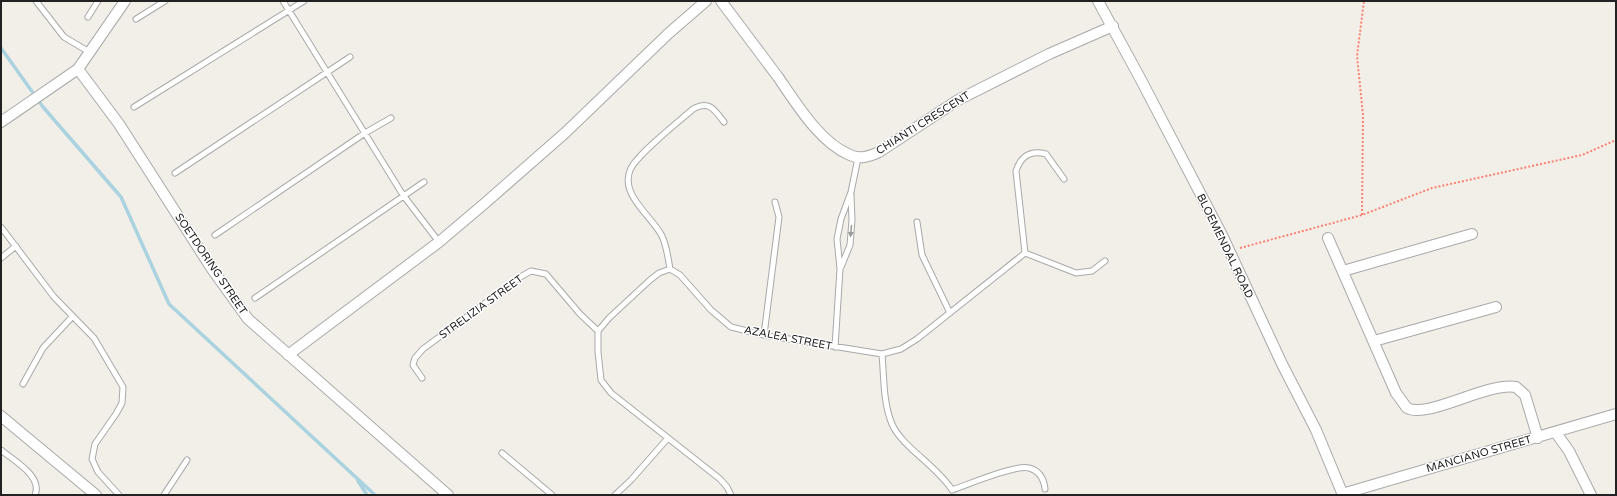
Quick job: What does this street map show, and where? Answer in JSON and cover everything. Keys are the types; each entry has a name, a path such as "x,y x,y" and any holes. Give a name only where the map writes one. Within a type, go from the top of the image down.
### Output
{"street":[{"path":"1,122 78,69 124,1"},
{"path":"288,355 439,242 565,133 669,33 706,1"},
{"path":"721,1 802,111 825,137 838,148 858,158"},
{"name":"BLOEMENDAL ROAD","path":"1098,1 1113,26 1229,251 1282,364 1316,430 1343,494"},
{"name":"CHIANTI CRESCENT","path":"858,158 880,152 958,100 1049,54 1113,26"},
{"name":"SOETDORING STREET","path":"78,69 119,124 230,296 248,319 401,452 448,495"},
{"path":"1343,271 1472,234"},
{"path":"1328,238 1396,393 1407,408 1422,410 1497,387 1516,387 1525,395 1538,438"},
{"path":"1374,341 1496,307"},
{"name":"MANCIANO STREET","path":"1343,494 1616,414"},
{"path":"1,416 96,495"},
{"path":"1556,432 1569,451 1591,495"}],"lane":[{"path":"36,1 64,37 90,52"},
{"path":"88,17 98,1"},
{"path":"136,19 165,1"},
{"path":"283,1 403,195 439,242"},
{"path":"134,107 304,1"},
{"path":"175,173 350,57"},
{"path":"724,122 709,106 701,105 693,109 641,156 631,167 628,176 633,197 661,235 665,243 670,269 659,273 650,280 609,318 598,331 600,373 604,386 720,479 727,487 731,495"},
{"path":"215,235 365,133 391,118"},
{"path":"1025,253 1016,171 1019,164 1023,157 1031,153 1046,154 1064,179"},
{"path":"835,347 840,269 837,239 841,219 851,192 858,158"},
{"path":"255,298 424,182"},
{"path":"840,269 850,245 852,220 851,192"},
{"path":"764,335 779,217 779,210 775,202"},
{"path":"917,222 922,254 950,313"},
{"path":"1,227 54,297 94,338 123,387 122,403 95,444 92,459 98,472 119,495"},
{"path":"1,258 16,246"},
{"path":"1025,253 1076,273 1092,271 1105,261"},
{"path":"1025,253 917,339 901,349 882,354 888,411 892,425 897,434 939,473 952,492 1016,468 1029,468 1038,473 1044,480 1045,489"},
{"name":"AZALEA STREET","path":"670,269 680,275 722,320 731,327 764,335 882,354"},
{"name":"STRELIZIA STREET","path":"422,378 413,365 415,358 423,349 522,276 531,271 546,274 580,314 598,331"},
{"path":"23,384 43,348 72,317"},
{"path":"615,495 631,480 668,438"},
{"path":"1,450 34,479 37,488 35,495"},
{"path":"502,454 552,495"},
{"path":"164,495 187,460"}],"path":[{"path":"1362,214 1363,115 1357,56 1364,1"},
{"path":"1229,251 1362,214 1432,188 1582,155 1616,140"}],"waterway":[{"path":"1,48 43,107 121,197 169,304 375,495"},
{"path":"358,481 367,495"}]}
